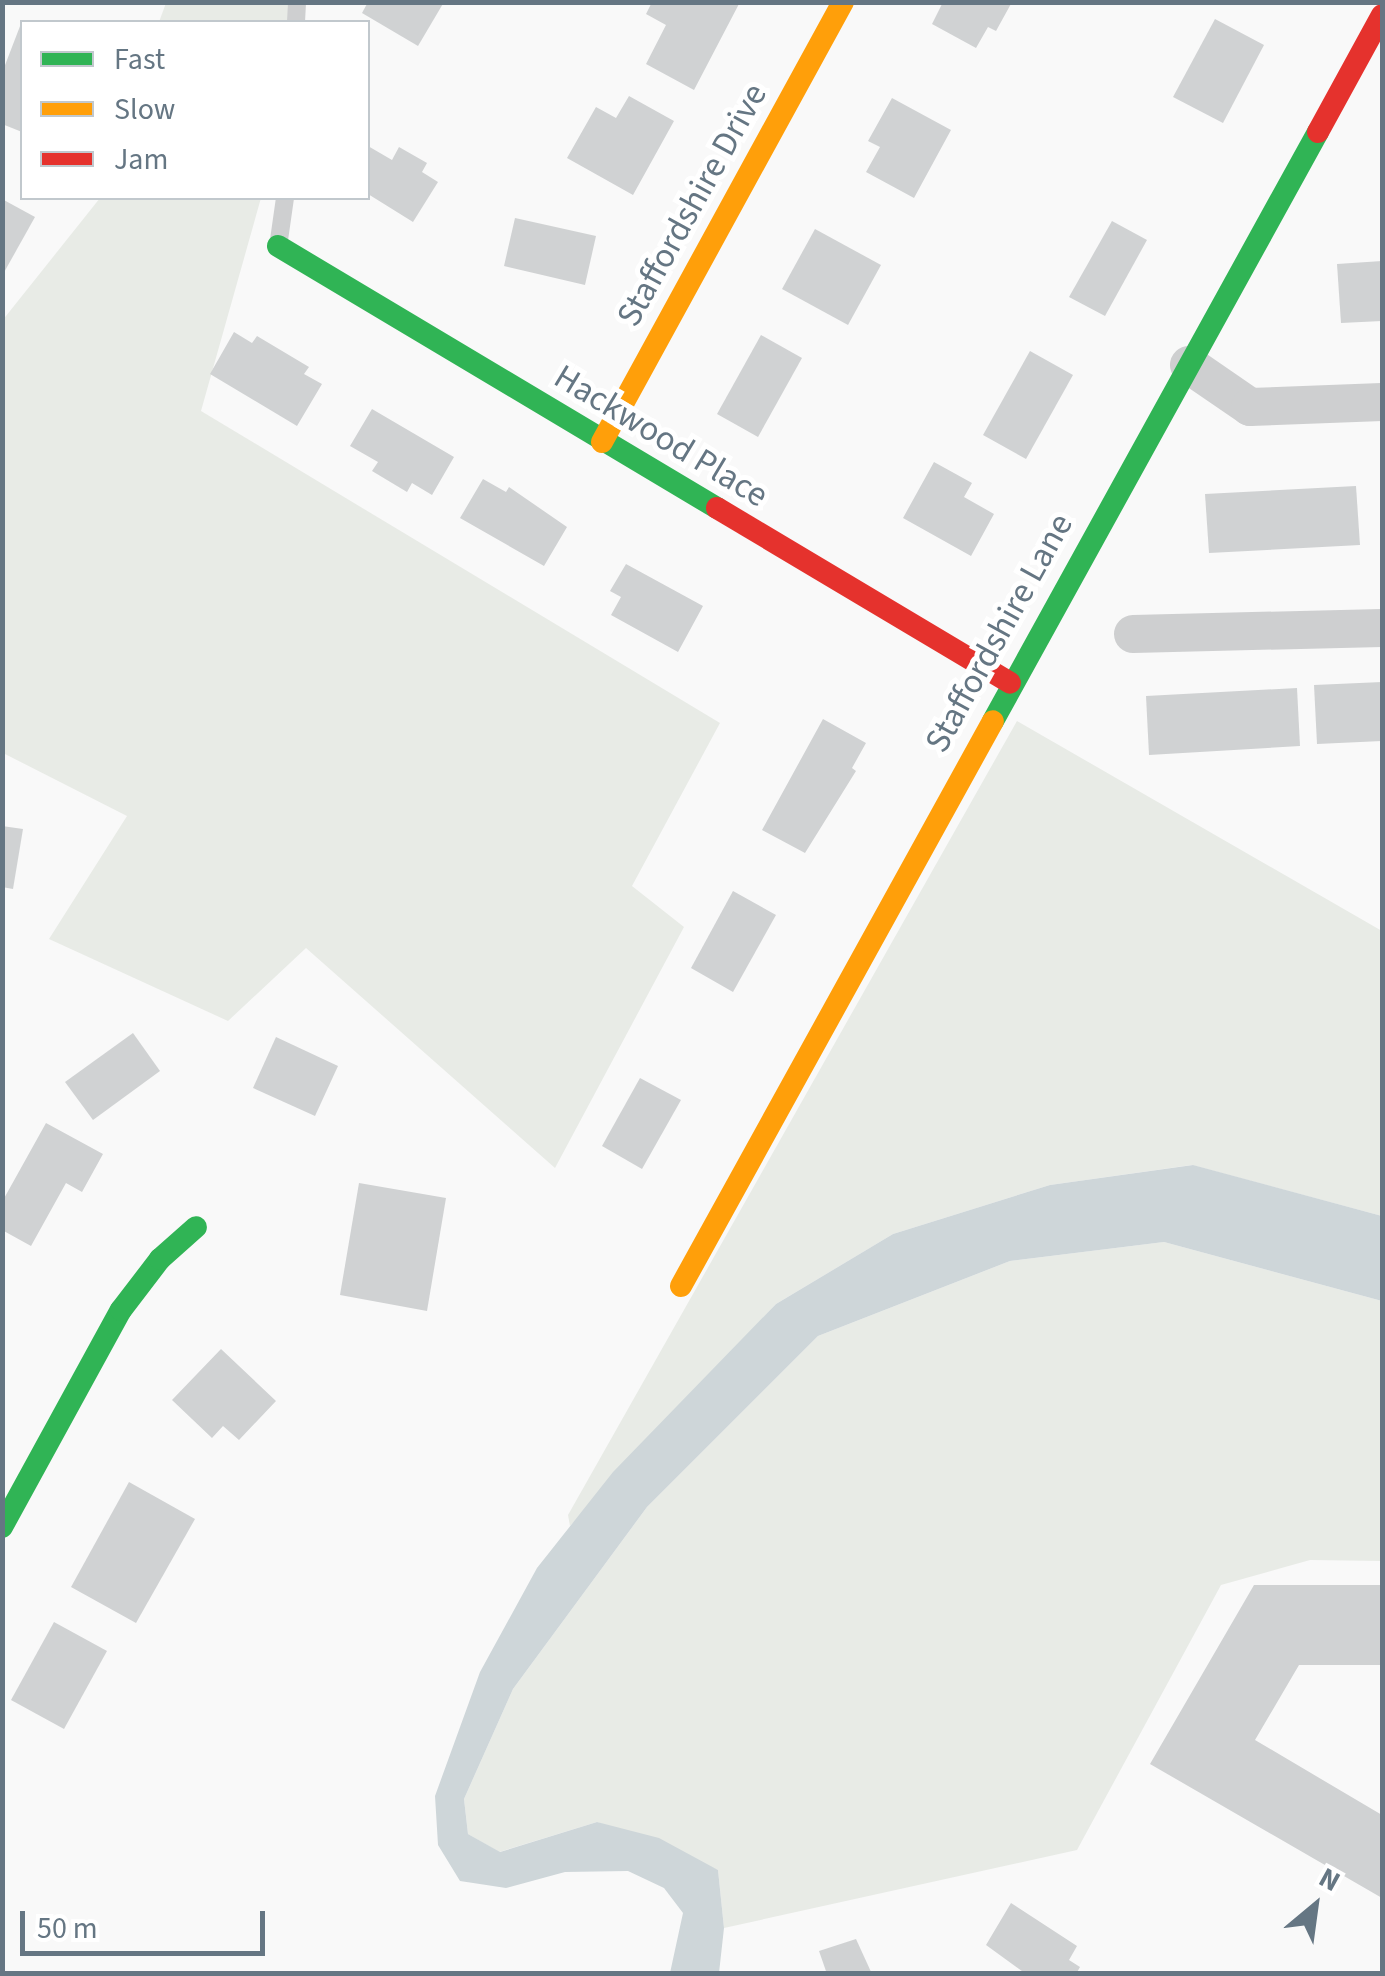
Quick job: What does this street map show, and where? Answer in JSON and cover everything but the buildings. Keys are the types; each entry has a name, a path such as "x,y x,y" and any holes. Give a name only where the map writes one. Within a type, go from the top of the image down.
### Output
{"street":[{"name":"Staffordshire Drive","path":"602,442 843,2"},
{"name":"Staffordshire Lane","path":"680,1286 1382,15"},
{"name":"Hackwood Place","path":"278,246 1010,684"},
{"path":"1189,365 1250,407 1382,402"},
{"path":"1134,634 1382,628"},
{"path":"2,1526 121,1310 160,1259 196,1227"}],"lane":[{"path":"278,246 285,200"}],"shaded area":[{"path":"166,3 302,3 303,20 160,20"},
{"path":"98,200 260,200 201,411 720,723 632,886 684,927 555,1168 306,948 228,1021 49,939 127,816 3,753 2,321"},
{"path":"1017,721 1382,931 1382,1216 1192,1165 1050,1185 893,1234 776,1304 570,1526 568,1515"},
{"path":"1193,1165 1382,1216 1382,1301 1164,1242 1010,1261 818,1336 647,1507 513,1689 464,1799 468,1834 500,1852 597,1822 659,1838 718,1870 724,1928 719,1973 670,1973 683,1913 664,1888 628,1871 565,1872 506,1888 460,1881 438,1845 435,1796 480,1672 537,1568 613,1472 776,1304 893,1234 1050,1185"},
{"path":"1164,1242 1382,1301 1382,1561 1310,1560 1221,1585 1077,1850 724,1928 718,1870 597,1822 499,1852 468,1834 464,1799 513,1689 647,1507 818,1336 1010,1261"}],"traffic: fast":[{"path":"993,721 1318,132"},
{"path":"278,246 717,508"},
{"path":"2,1527 121,1310 160,1259 196,1227"}],"traffic: slow":[{"path":"602,442 843,2"},
{"path":"681,1286 993,721"}],"traffic: jam":[{"path":"1318,132 1382,15"},
{"path":"717,508 1010,683"}]}
